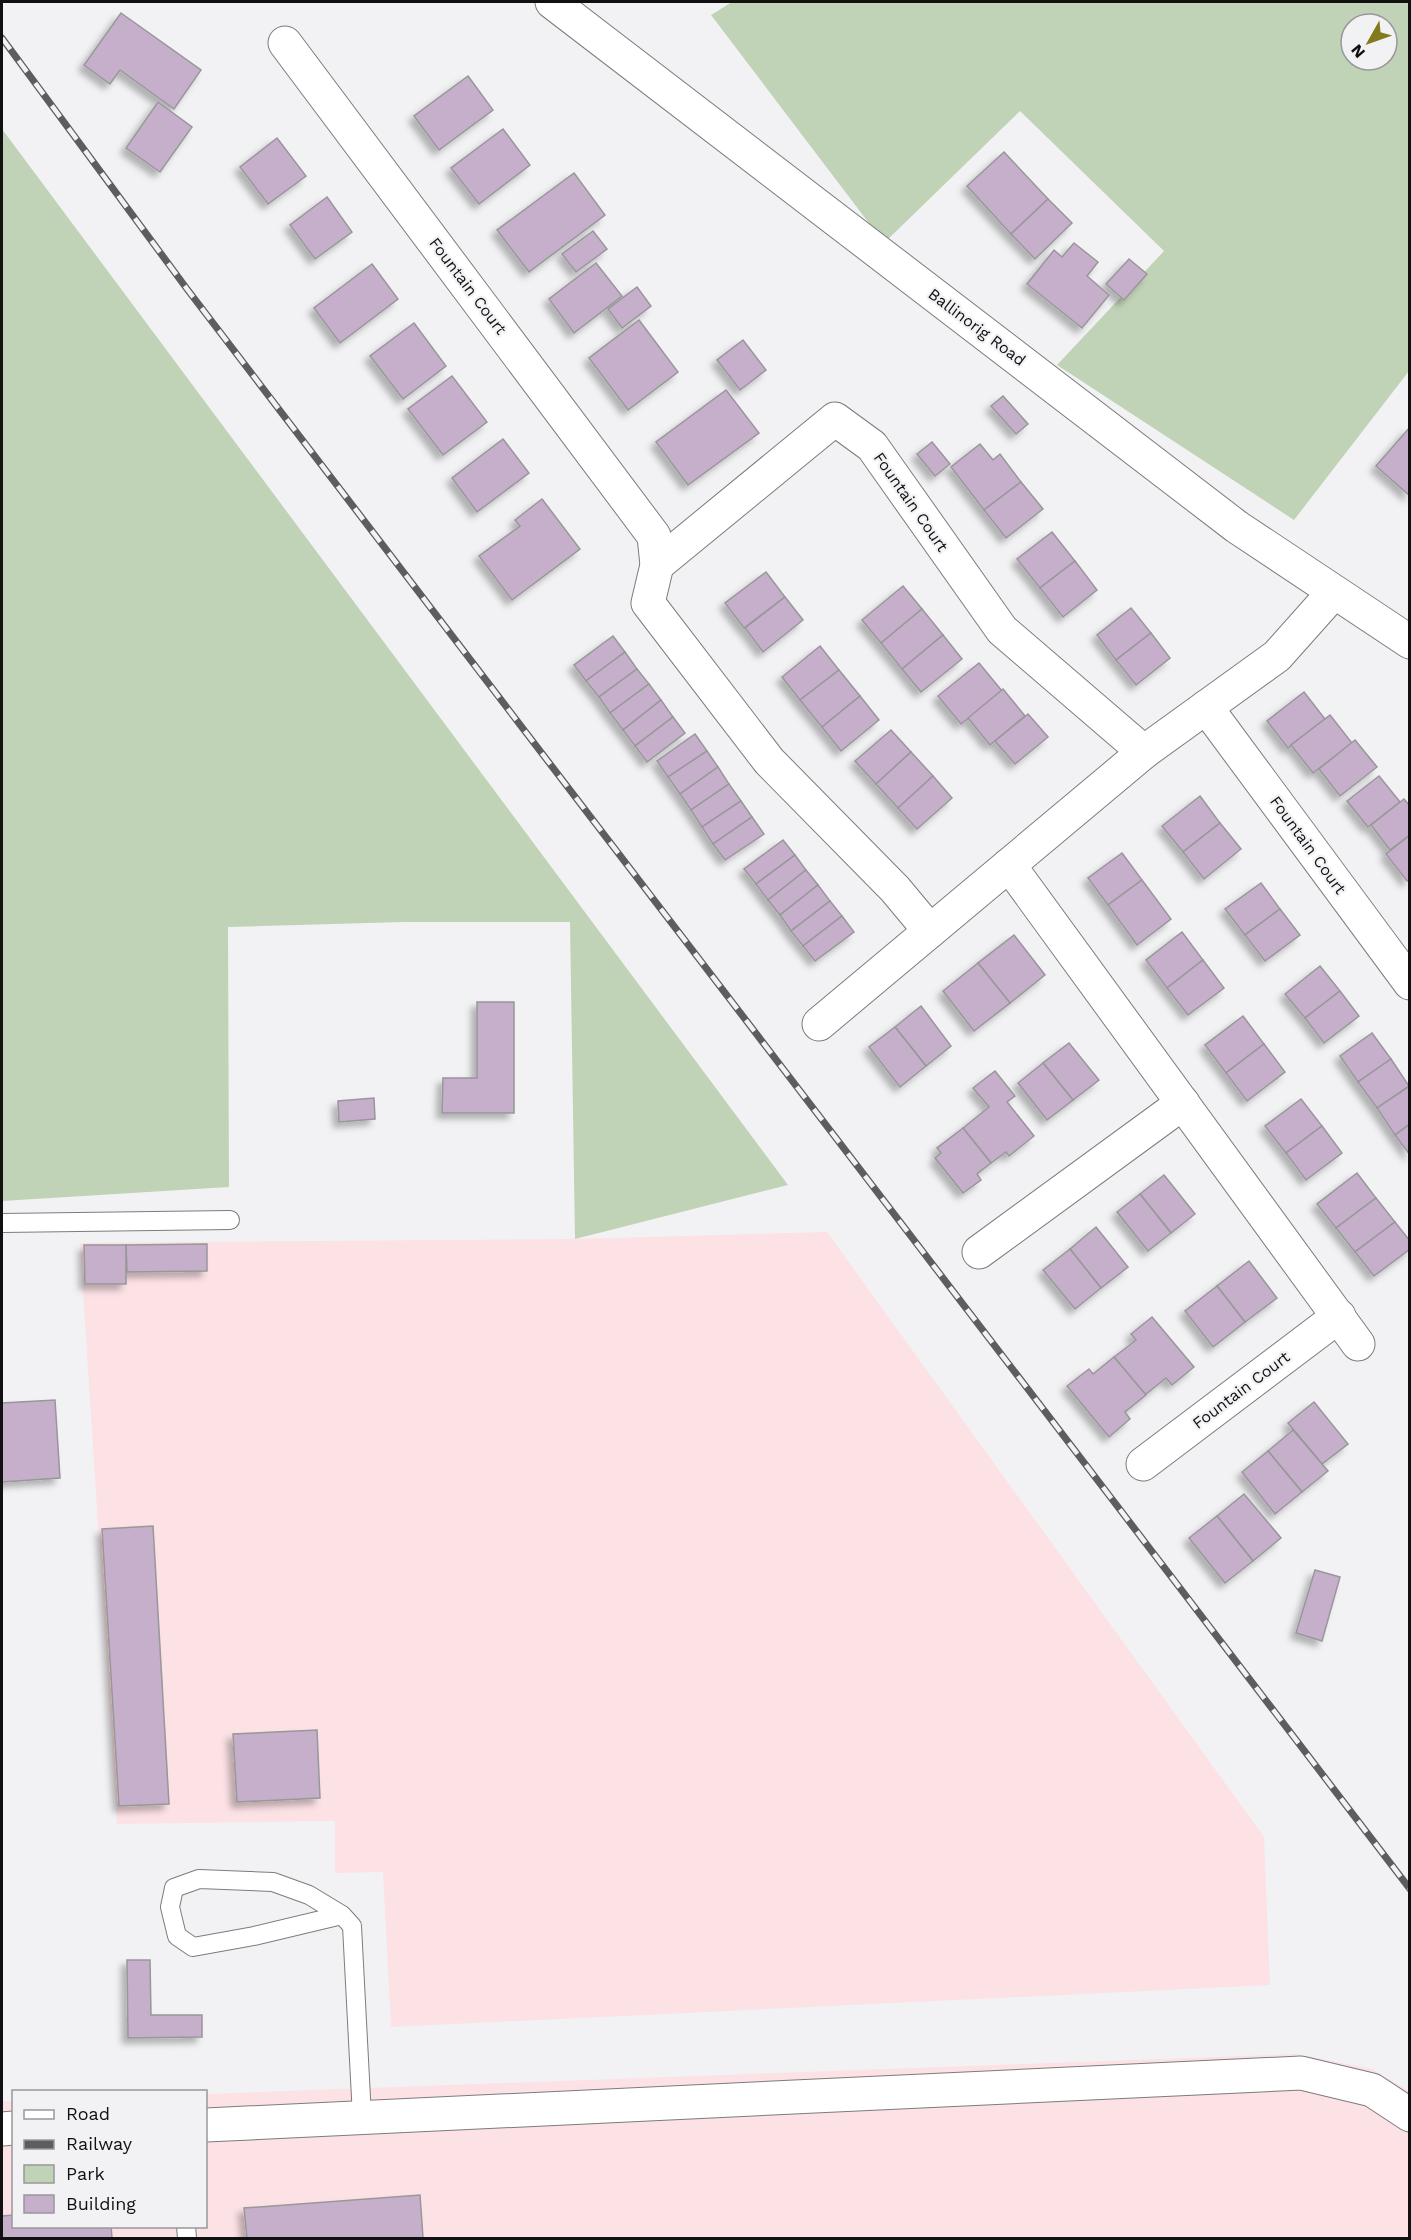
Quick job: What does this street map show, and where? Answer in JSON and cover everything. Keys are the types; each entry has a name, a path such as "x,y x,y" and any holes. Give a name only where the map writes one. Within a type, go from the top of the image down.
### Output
{"street":[{"name":"Ballinorig Road","path":"552,2 1237,527 1410,642"},
{"name":"Fountain Court","path":"285,43 654,536 657,565 648,603 769,761 895,889 930,931"},
{"name":"Fountain Court","path":"657,565 835,419 872,446 1002,630 1144,752"},
{"path":"819,1024 1144,752 1277,656 1334,592"},
{"name":"Fountain Court","path":"1206,707 1410,983"},
{"path":"1009,865 1358,1344"},
{"path":"979,1252 1183,1103"},
{"name":"Fountain Court","path":"1143,1464 1339,1316"},
{"path":"207,2125 1301,2073 1372,2090 1410,2115"}],"lane":[{"path":"2,1223 230,1220"},
{"path":"342,1915 254,1936 193,1947 177,1936 170,1907 174,1888 199,1879 273,1882 309,1895 342,1915 352,1926 362,2117"}],"shaded area":[{"path":"827,1232 1264,1837 1270,1985 391,2027 383,1872 335,1873 335,1821 117,1824 80,1243 575,1239"},
{"path":"1296,2054 1372,2069 1409,2091 1409,2238 2,2238 2,2101 12,2101 12,2228 207,2228 207,2094"}],"green space":[{"path":"732,2 1409,2 1409,371 1294,520 1057,365 1164,251 1020,111 884,243 711,15"},
{"path":"2,129 788,1185 575,1239 570,922 404,922 228,927 229,1187 2,1201"}],"building":[{"path":"121,13 201,70 174,109 120,70 110,84 84,65"},
{"path":"468,76 493,110 439,150 414,116"},
{"path":"158,102 192,127 160,172 126,148"},
{"path":"503,129 530,165 479,204 451,168"},
{"path":"277,138 306,176 268,204 240,167"},
{"path":"1004,152 1048,199 1011,234 967,186"},
{"path":"574,173 605,215 529,272 497,230"},
{"path":"327,197 352,232 315,259 290,225"},
{"path":"1048,199 1072,223 1035,259 1011,234"},
{"path":"593,231 607,249 576,272 562,254"},
{"path":"1074,243 1098,262 1087,276 1109,295 1082,328 1027,284 1054,250 1062,257"},
{"path":"1129,259 1147,274 1124,300 1106,284"},
{"path":"596,263 622,296 574,333 549,299"},
{"path":"372,264 398,299 340,343 314,308"},
{"path":"637,287 651,306 622,328 608,309"},
{"path":"639,320 678,372 628,410 589,358"},
{"path":"414,323 446,366 403,399 370,356"},
{"path":"743,340 766,370 740,390 717,360"},
{"path":"452,376 487,422 443,455 408,409"},
{"path":"726,390 759,433 688,485 656,442"},
{"path":"1003,396 1028,424 1016,434 991,406"},
{"path":"1410,427 1410,496 1376,466"},
{"path":"503,439 529,473 477,512 452,478"},
{"path":"932,442 950,464 935,476 917,454"},
{"path":"980,444 993,460 1000,454 1021,482 984,510 951,467"},
{"path":"1021,482 1043,509 1006,538 984,510"},
{"path":"542,499 580,549 512,600 479,556 520,526 515,520"},
{"path":"1052,532 1075,561 1040,588 1017,559"},
{"path":"1075,561 1097,590 1063,617 1040,588"},
{"path":"766,572 785,597 744,628 725,603"},
{"path":"903,586 922,609 881,643 862,620"},
{"path":"785,597 803,620 763,652 745,628"},
{"path":"1131,608 1151,633 1116,660 1097,635"},
{"path":"922,609 943,635 902,669 881,643"},
{"path":"1151,633 1170,658 1136,685 1116,660"},
{"path":"943,635 962,659 921,692 902,669"},
{"path":"613,636 625,652 586,681 574,665"},
{"path":"820,646 839,670 800,700 782,677"},
{"path":"625,652 637,669 599,697 586,681"},
{"path":"979,663 1002,691 961,724 938,696"},
{"path":"637,669 649,684 610,713 599,697"},
{"path":"839,670 860,696 822,727 800,700"},
{"path":"649,684 661,700 623,730 610,713"},
{"path":"1003,689 1025,716 990,745 968,718"},
{"path":"1304,692 1325,719 1288,748 1267,721"},
{"path":"860,696 879,720 841,751 822,727"},
{"path":"661,700 673,717 635,746 623,730"},
{"path":"1028,714 1048,737 1015,764 995,741"},
{"path":"1330,715 1352,743 1313,773 1291,745"},
{"path":"673,717 685,733 647,762 635,746"},
{"path":"891,730 911,752 876,784 855,761"},
{"path":"695,734 707,751 668,777 657,761"},
{"path":"1355,740 1377,767 1340,796 1319,769"},
{"path":"707,751 718,767 680,794 668,777"},
{"path":"911,752 933,776 898,808 876,784"},
{"path":"718,767 729,784 691,810 680,794"},
{"path":"933,776 952,798 917,829 898,808"},
{"path":"1379,776 1400,802 1368,827 1347,801"},
{"path":"729,784 741,801 702,827 691,810"},
{"path":"1200,796 1220,823 1183,852 1162,826"},
{"path":"1404,799 1410,806 1410,835 1390,850 1371,825"},
{"path":"741,801 752,817 713,844 702,827"},
{"path":"752,817 764,834 725,860 713,844"},
{"path":"1220,823 1241,849 1204,879 1183,852"},
{"path":"1410,835 1410,879 1407,881 1386,854"},
{"path":"783,840 795,855 756,884 744,869"},
{"path":"1122,853 1142,880 1108,905 1088,878"},
{"path":"795,855 806,870 768,900 756,884"},
{"path":"806,870 818,885 780,915 768,900"},
{"path":"1142,880 1171,919 1137,945 1108,905"},
{"path":"1261,883 1280,909 1245,935 1225,909"},
{"path":"818,885 830,901 791,931 780,915"},
{"path":"830,901 842,916 803,946 791,931"},
{"path":"1280,909 1300,935 1265,961 1245,935"},
{"path":"842,916 854,932 815,961 803,946"},
{"path":"1182,932 1203,960 1167,988 1146,960"},
{"path":"1014,935 1045,975 1010,1003 978,963"},
{"path":"1203,960 1224,988 1188,1015 1167,988"},
{"path":"978,963 1010,1003 974,1031 943,991"},
{"path":"1320,966 1340,991 1305,1018 1285,994"},
{"path":"1340,991 1359,1016 1324,1043 1305,1018"},
{"path":"477,1002 514,1002 514,1113 442,1113 443,1078 477,1078"},
{"path":"921,1006 951,1046 926,1066 895,1027"},
{"path":"1243,1016 1264,1044 1226,1073 1205,1045"},
{"path":"895,1027 926,1066 900,1087 869,1047"},
{"path":"1372,1033 1391,1059 1358,1082 1340,1056"},
{"path":"1069,1043 1099,1080 1073,1100 1043,1063"},
{"path":"1264,1044 1285,1072 1247,1101 1226,1073"},
{"path":"1391,1059 1409,1086 1377,1108 1358,1082"},
{"path":"1043,1063 1073,1100 1047,1120 1018,1083"},
{"path":"995,1071 1015,1096 1007,1102 1034,1136 1009,1156 1006,1152 991,1163 963,1128 989,1107 973,1088"},
{"path":"1410,1086 1410,1124 1395,1135 1377,1108"},
{"path":"374,1098 375,1119 339,1122 338,1101"},
{"path":"1301,1099 1322,1126 1286,1153 1265,1126"},
{"path":"1410,1124 1410,1155 1395,1135"},
{"path":"1322,1126 1342,1153 1306,1180 1286,1153"},
{"path":"963,1128 991,1163 977,1174 981,1180 963,1193 935,1158 941,1153 937,1148"},
{"path":"1357,1173 1376,1198 1336,1228 1317,1204"},
{"path":"1164,1175 1195,1214 1171,1233 1140,1194"},
{"path":"1140,1194 1171,1233 1148,1251 1117,1212"},
{"path":"1376,1198 1395,1222 1355,1252 1336,1228"},
{"path":"1395,1222 1410,1241 1410,1249 1374,1276 1355,1252"},
{"path":"1096,1227 1128,1267 1101,1288 1070,1249"},
{"path":"207,1244 207,1271 127,1272 126,1245"},
{"path":"84,1245 126,1245 126,1284 85,1284"},
{"path":"1070,1249 1101,1288 1075,1309 1043,1270"},
{"path":"1249,1261 1277,1298 1245,1322 1217,1286"},
{"path":"1217,1286 1245,1322 1213,1347 1185,1311"},
{"path":"1152,1317 1194,1367 1172,1385 1166,1378 1145,1395 1114,1357 1136,1340 1131,1334"},
{"path":"1114,1357 1146,1395 1125,1412 1130,1419 1109,1437 1067,1386 1089,1369 1093,1374"},
{"path":"55,1400 60,1478 2,1482 2,1403"},
{"path":"1314,1402 1348,1444 1322,1464 1288,1423"},
{"path":"1293,1430 1328,1471 1302,1492 1268,1451"},
{"path":"1268,1451 1302,1492 1275,1514 1242,1472"},
{"path":"1244,1494 1281,1538 1253,1561 1217,1516"},
{"path":"1217,1516 1253,1561 1225,1583 1189,1538"},
{"path":"153,1526 169,1804 119,1806 102,1529"},
{"path":"1315,1570 1340,1577 1322,1641 1296,1633"},
{"path":"317,1730 320,1798 237,1802 233,1734"},
{"path":"127,1960 150,1960 151,2015 202,2015 202,2037 128,2038"},
{"path":"420,2195 423,2238 247,2238 244,2208"},
{"path":"12,2215 12,2228 111,2228 112,2238 2,2238 2,2216"}],"railway":[{"path":"2,38 187,289 1410,1889"}]}
